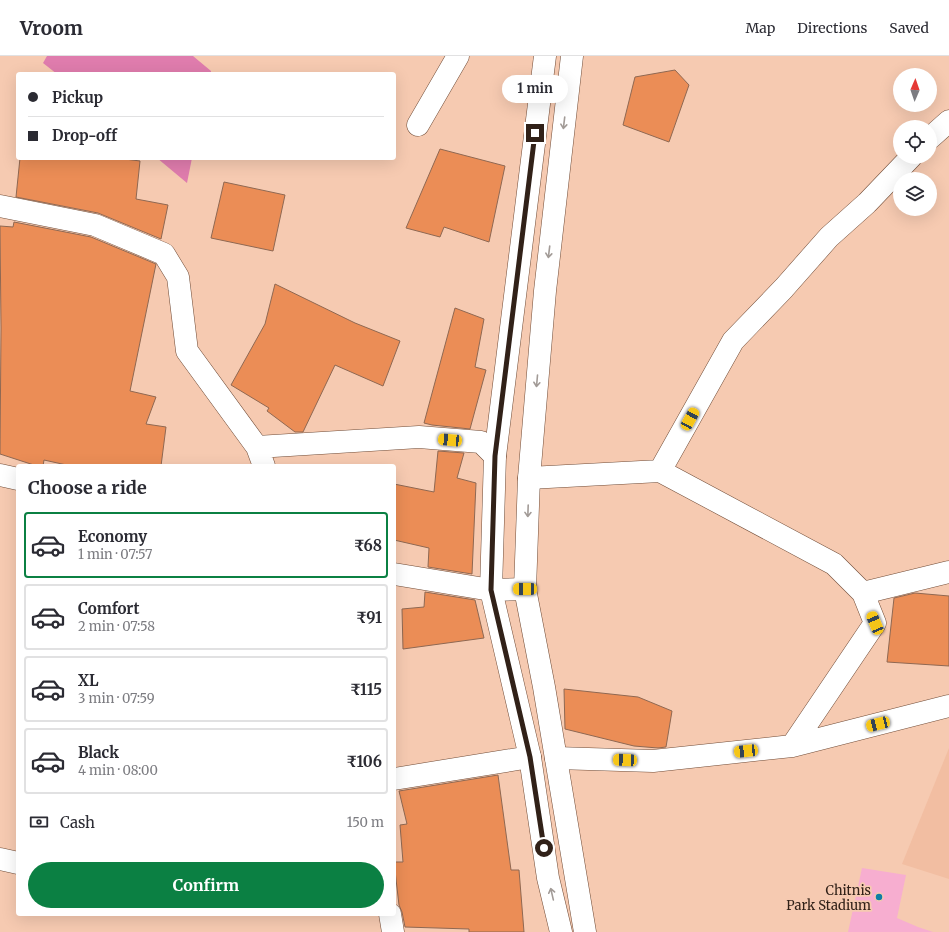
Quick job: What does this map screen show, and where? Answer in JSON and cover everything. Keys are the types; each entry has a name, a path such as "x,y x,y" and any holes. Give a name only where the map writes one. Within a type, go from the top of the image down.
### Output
{"street":[{"path":"418,125 458,56"},
{"path":"545,56 495,456 491,590 530,757 548,878 561,932"},
{"path":"572,56 545,291 529,478 525,589 544,686 584,932"},
{"path":"937,131 949,120"},
{"path":"660,471 733,341 784,288 829,236 867,203 904,164"},
{"path":"0,206 95,225 164,254 178,278 187,351 260,457 419,437 481,442 495,456"},
{"path":"529,478 660,471 834,564 863,593 875,623 792,746"},
{"path":"863,593 949,572"},
{"path":"396,574 491,590 525,589"},
{"path":"556,758 653,761 792,746 949,706"},
{"path":"396,779 530,757"},
{"path":"0,859 16,863"},
{"path":"390,916 393,932"}],"shaded area":[{"path":"47,56 193,56 211,72 54,72 43,63"},
{"path":"159,160 192,160 187,183"},
{"path":"949,748 949,879 902,864"},
{"name":"Chitnis Park Stadium","path":"862,868 906,875 897,918 933,932 848,932"}],"building":[{"path":"675,70 689,85 669,142 623,125 635,77"},
{"path":"440,149 505,166 489,242 444,227 440,237 406,228"},
{"path":"20,160 132,160 140,161 136,199 168,205 161,239 98,213 16,197"},
{"path":"224,182 285,195 273,251 211,238"},
{"path":"14,222 91,237 156,264 130,391 156,397 146,424 166,427 161,464 62,464 44,460 43,464 31,464 0,454 0,226 13,227"},
{"path":"275,284 355,323 400,341 383,386 335,365 303,432 295,432 267,411 269,408 231,385 265,324"},
{"path":"455,308 484,319 475,367 486,370 470,429 424,423"},
{"path":"438,451 464,453 457,478 476,483 472,574 428,567 429,548 396,540 396,484 434,492"},
{"path":"425,592 475,600 484,638 403,649 402,609 424,607"},
{"path":"915,593 949,596 949,666 887,662 894,598"},
{"path":"564,689 638,697 672,711 666,747 658,748 634,746 565,729"},
{"path":"498,775 511,870 519,870 524,932 469,932 469,929 405,927 399,905 396,879 396,862 403,862 400,825 407,824 399,791"}],"place":[{"name":"Chitnis Park Stadium","path":"879,897"}],"route":[{"path":"535,133 495,456 491,590 530,757 544,848"}]}
